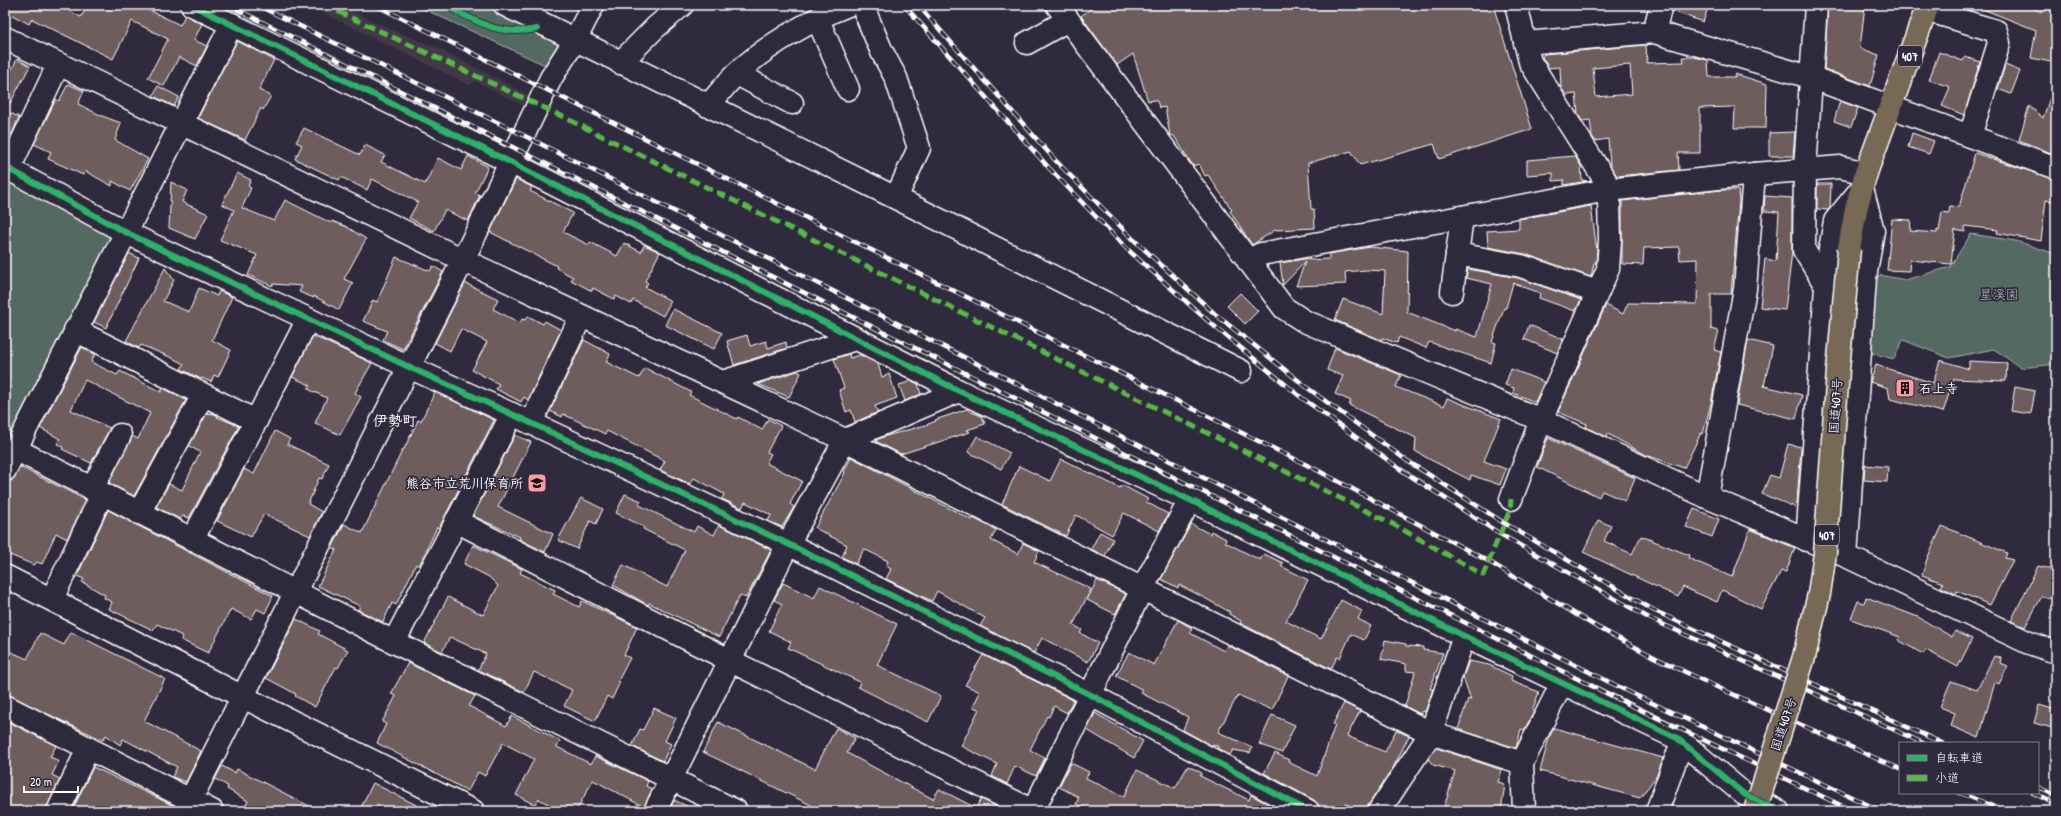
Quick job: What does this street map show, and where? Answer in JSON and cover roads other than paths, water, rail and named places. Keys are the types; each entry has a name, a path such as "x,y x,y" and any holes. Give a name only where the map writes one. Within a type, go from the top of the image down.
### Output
{"highway":[{"name":"国道407号","path":"1746,805 1804,657 1819,594 1825,553 1838,370 1849,249 1864,181 1927,7"}],"street":[{"path":"192,5 510,162 959,391 1190,500 1562,684 1677,738 1746,805 1778,811"},
{"path":"505,5 896,198 1241,371"},
{"path":"188,806 463,260 551,78 575,40 593,5"},
{"path":"620,63 656,26 682,5"},
{"path":"862,5 882,52 896,78 919,148 896,198"},
{"path":"1511,499 1541,420 1608,269 1610,240 1608,190 1605,180 1530,62 1516,5"},
{"path":"1654,32 1661,5"},
{"path":"1816,5 1805,169 1804,250 1826,286"},
{"path":"1927,7 1996,31 1999,43 1970,136"},
{"path":"708,106 737,74 766,50 833,10 848,89"},
{"path":"1027,42 1063,13 1284,308 1304,321 1541,420 1707,497 1846,556 2029,643 2056,652"},
{"path":"5,470 75,330 127,233 232,24"},
{"path":"1525,43 1654,32 1810,77 1970,136 2055,165"},
{"path":"5,38 181,125 463,260 845,440 1431,733 1522,763"},
{"path":"58,65 7,168 127,233 788,544 1091,695 1308,811"},
{"path":"737,74 792,103"},
{"path":"1248,261 1261,254 1608,190 1754,174 1840,167 1864,181 1873,231 1865,278 1846,556"},
{"path":"1707,497 1745,289 1754,174"},
{"path":"1807,540 1828,261 1835,221 1864,181"},
{"path":"1452,292 1462,217"},
{"path":"1457,254 1521,266 1597,292"},
{"path":"531,423 581,316"},
{"path":"192,540 256,421 308,319"},
{"path":"75,330 256,421"},
{"path":"723,382 856,339"},
{"path":"654,811 731,661 788,544 845,440 959,391"},
{"path":"139,513 203,395"},
{"path":"394,642 512,414"},
{"path":"52,599 120,435"},
{"path":"15,449 394,642 736,811"},
{"path":"456,521 731,661 1033,811 1142,588 1190,500"},
{"path":"5,576 243,697 473,811"},
{"path":"1379,811 1431,733 1464,636"},
{"path":"1524,811 1522,763 1562,684"},
{"path":"5,706 88,749 188,806 212,811"},
{"path":"1657,811 1678,752 1684,744"},
{"path":"58,811 88,749"}],"railway":[{"path":"228,5 1624,702 1853,811"},
{"path":"257,5 511,129 1631,693 1881,811"},
{"path":"375,5 1315,469 1488,561 1595,626 1656,658 1719,688 1899,769"},
{"path":"904,5 1049,168 1126,248 1208,321 1302,398 1400,469 1500,534 1649,618 1921,742"},
{"path":"918,5 1056,161 1133,239 1215,314 1309,389 1406,460 1504,523 1655,611 1940,742"},
{"path":"2039,788 2056,796"},
{"path":"1963,794 2006,811"},
{"path":"2035,794 2056,804"}],"place":[{"name":"石上寺","path":"1905,388"},
{"name":"熊谷市立荒川保育所","path":"537,483"}],"district":[{"name":"伊勢町","path":"395,420"}],"park label":[{"name":"星溪園","path":"1999,294"}]}
